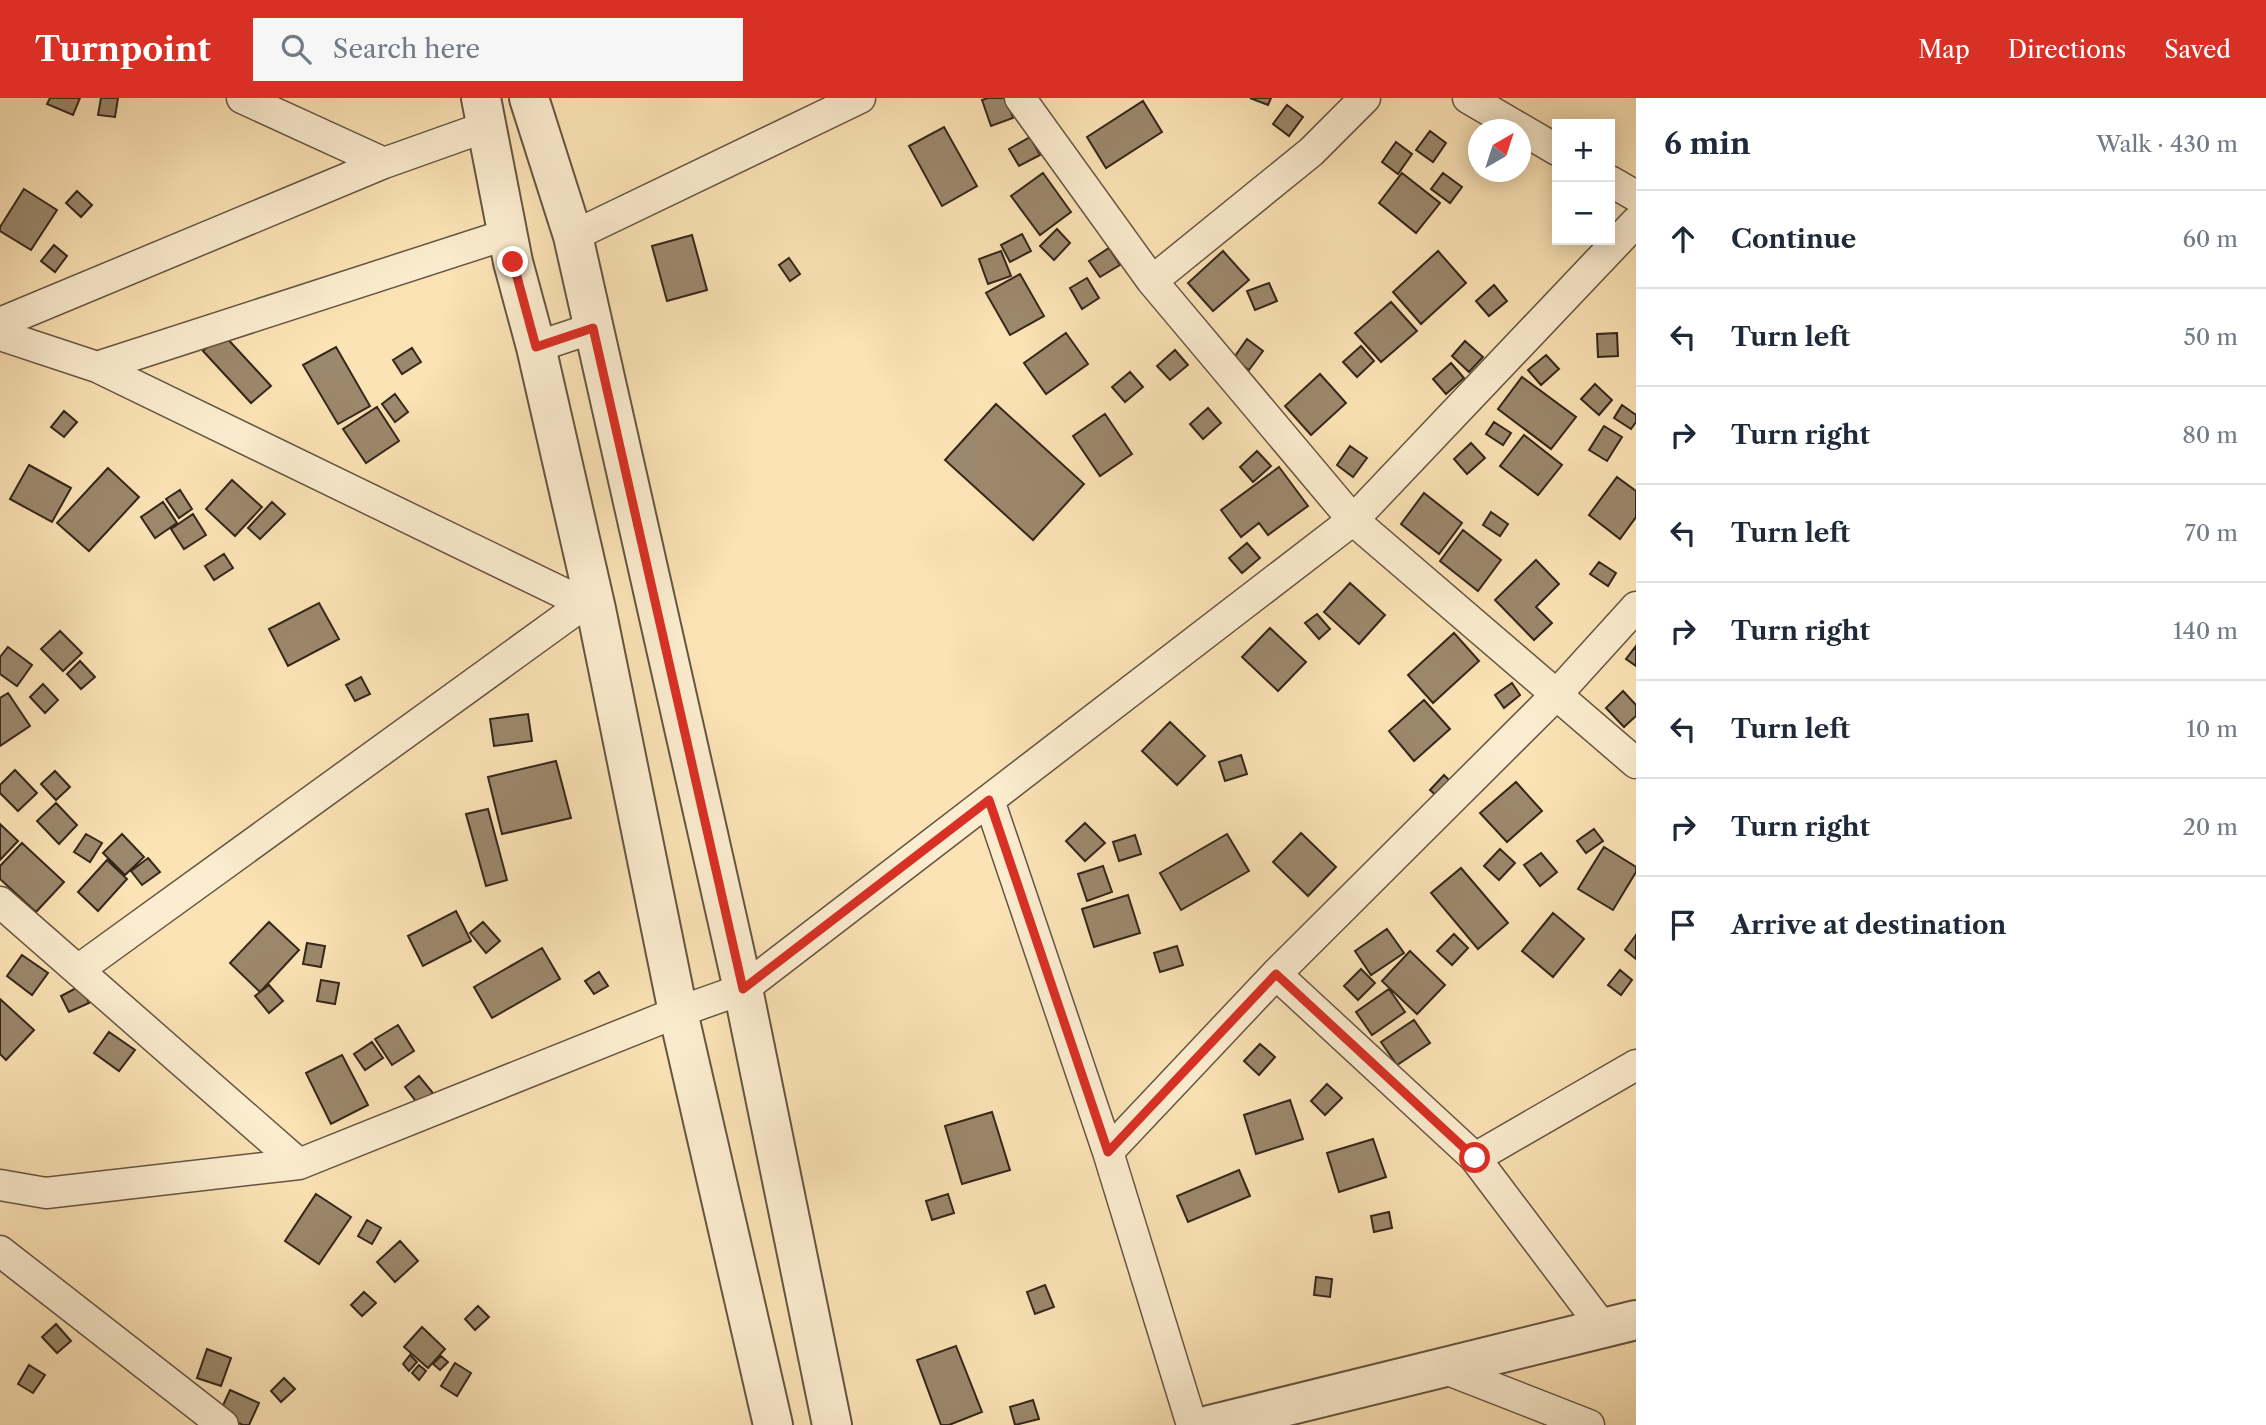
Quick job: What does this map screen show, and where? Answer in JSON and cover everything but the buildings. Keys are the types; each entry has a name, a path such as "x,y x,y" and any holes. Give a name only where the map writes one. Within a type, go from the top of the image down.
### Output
{"street":[{"path":"242,98 384,163"},
{"path":"529,98 573,236 743,989 832,1425"},
{"path":"573,236 860,98"},
{"path":"1020,98 1152,281 1353,520 1636,763"},
{"path":"1152,281 1311,152 1365,98"},
{"path":"1468,98 1552,147"},
{"path":"0,323 384,163 485,112 508,234 536,347 678,1012 773,1425"},
{"path":"1613,182 1636,196"},
{"path":"0,1185 46,1193 299,1164 678,1012 743,989 1353,520 1636,222"},
{"path":"97,367 508,234"},
{"path":"536,347 593,328"},
{"path":"0,335 97,367 590,606"},
{"path":"78,970 590,606"},
{"path":"1108,1152 1276,974 1557,694 1636,607"},
{"path":"989,800 1108,1152 1192,1425"},
{"path":"0,902 299,1164"},
{"path":"1210,1425 1620,1325 1475,1158 1276,974"},
{"path":"1475,1158 1636,1065"},
{"path":"0,1251 223,1425"},
{"path":"1443,1368 1589,1425"}],"route":[{"path":"513,262 536,347 593,328 743,989 989,800 1108,1152 1276,974 1475,1158"}]}
